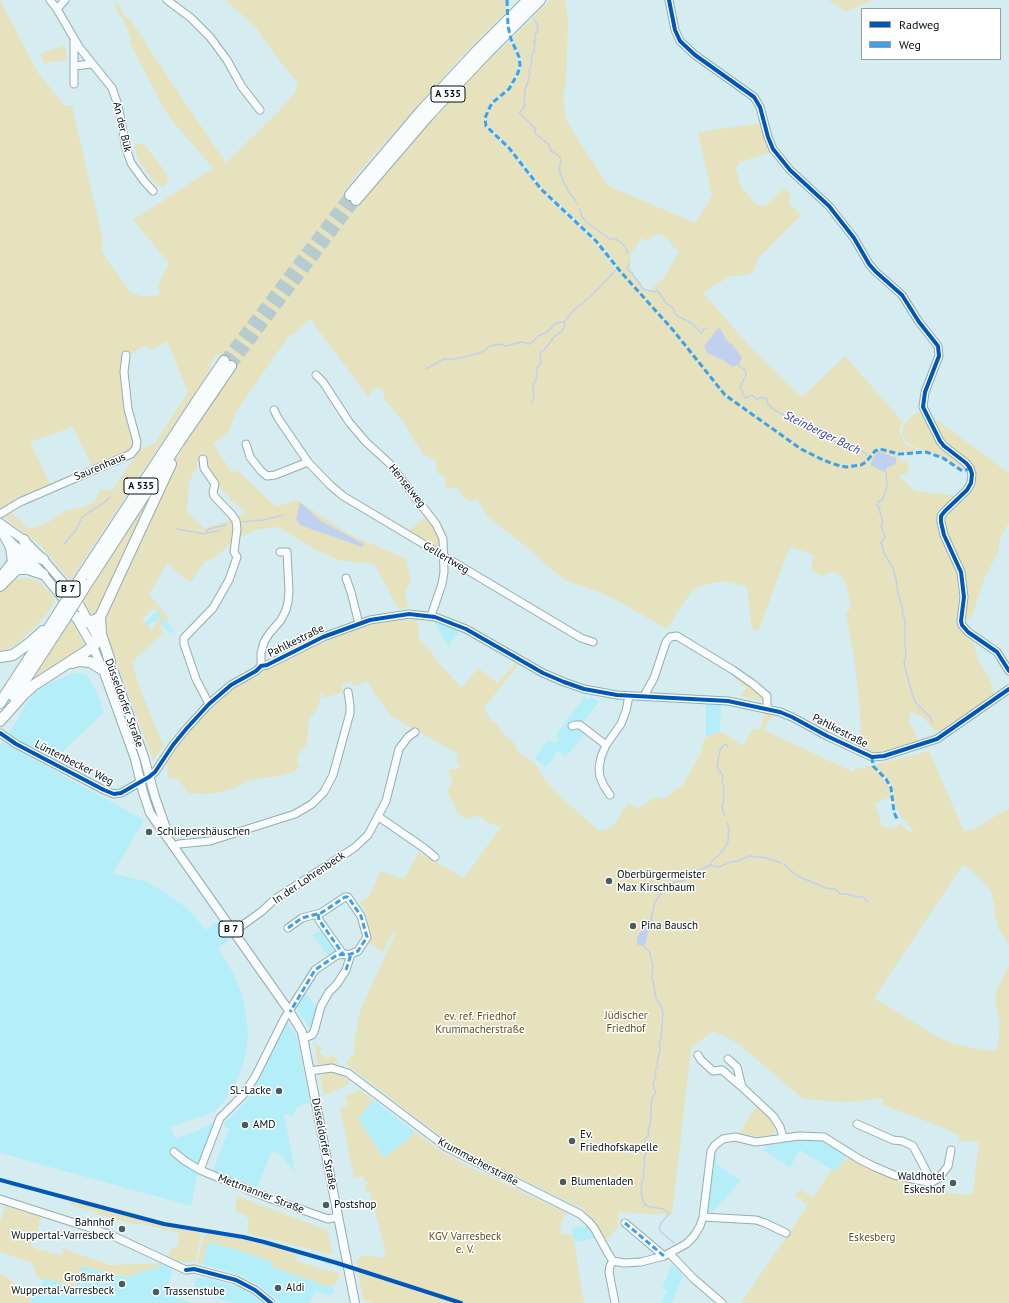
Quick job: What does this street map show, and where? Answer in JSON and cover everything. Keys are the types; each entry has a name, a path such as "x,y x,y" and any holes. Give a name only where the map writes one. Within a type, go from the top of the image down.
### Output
{"highway":[{"name":"A 535","path":"480,54 528,0"},
{"name":"A 535","path":"353,198 422,110 480,54 540,0"},
{"name":"A 535","path":"0,703 57,621 179,442 228,364 201,395 84,581"},
{"path":"110,661 101,634 100,617 168,471 179,442"},
{"path":"2,534 11,547 15,565"},
{"path":"24,540 27,550 26,556"},
{"path":"0,586 19,557 32,555 43,559"},
{"path":"15,565 44,574"},
{"path":"0,579 15,565"},
{"path":"75,616 86,622 90,622 100,617"},
{"name":"A 535","path":"0,720 57,621"},
{"path":"0,657 13,655 20,651 57,621"},
{"path":"0,720 34,685 93,647 96,642 97,635"},
{"path":"66,664 85,661 90,662 103,670"}],"main road":[{"name":"Düsseldorfer Straße","path":"0,523 24,540 43,559 71,593 97,635 110,661 142,750 149,777 173,846"},
{"name":"Düsseldorfer Straße","path":"2,534 44,574 64,599 75,616 93,647 103,670 135,759 150,813 298,1024 304,1038 354,1303"}],"street":[{"name":"An der Bük","path":"50,0 57,9 74,40 108,82 115,94 120,110 126,148 131,162 144,182 153,191"},
{"path":"57,9 65,0"},
{"path":"166,0 191,18 210,37 227,60 242,87 260,110"},
{"path":"669,0 675,30 680,41 695,55 754,97 760,107 768,137 773,148 790,170 829,206 854,238 869,264 902,295 919,322 936,341 940,352 925,392 923,406 940,441 944,446 966,463 972,474 971,483 966,490 941,516 944,535 961,572 964,597 961,622 962,626 968,632 997,652 1009,671"},
{"name":"An der Bük","path":"74,40 74,84"},
{"path":"74,66 92,64"},
{"name":"Saurenhaus","path":"0,514 20,502 131,454 136,448 137,442 128,409 124,372 126,355"},
{"name":"Henselweg","path":"316,375 323,382 349,422 366,442 389,464 431,516 441,534 444,572 442,584 431,616"},
{"name":"Gellertweg","path":"274,410 308,462 330,486 343,496 581,638 593,642"},
{"path":"246,444 250,457 267,476 275,475 308,462"},
{"path":"203,459 204,468 215,483 213,495 232,515 236,521 237,529 234,552 237,557 225,589 213,608 184,638 184,644 196,679 209,704"},
{"path":"261,666 261,653 264,642 281,620 288,602 289,591 287,552 280,552"},
{"path":"346,578 359,624"},
{"name":"Pahlkestraße","path":"149,777 162,763 174,743 209,704 231,685 256,671 261,666 267,665 323,637 359,624 398,615 409,614 431,616 466,629 543,673 564,682 596,691 629,696 714,699 767,709 792,717 827,736 872,757 878,757 937,739 1009,689"},
{"path":"644,696 654,678 665,644 668,639 675,636 680,637 753,684 767,696 767,709"},
{"path":"173,846 210,841 295,814 312,804 324,792 333,775 350,713 350,700 348,692"},
{"path":"610,795 604,786 600,772 601,757 606,745 621,724 626,711 629,696"},
{"path":"572,726 580,725 606,745"},
{"name":"In der Lohrenbeck","path":"233,932 275,900 354,848 368,835 378,817 390,789 399,749 408,737 415,732"},
{"name":"Lüntenbecker Weg","path":"0,733 16,744 110,793 122,793 141,782"},
{"path":"141,782 149,777"},
{"path":"378,817 435,857"},
{"path":"200,1170 220,1118 243,1095 255,1077 284,1019 290,1012 315,970 336,955 358,951 367,937 360,916 348,897 345,897 318,914 302,918 288,928"},
{"path":"304,1038 314,1032 320,1006 346,970 347,954 319,920 318,914"},
{"path":"698,1054 701,1060 713,1071 722,1070 773,1116 780,1127 783,1137"},
{"path":"728,1059 737,1067 742,1087"},
{"name":"Krummacherstraße","path":"310,1071 334,1069 348,1073 446,1147 580,1214 592,1225 608,1256 614,1261"},
{"path":"857,1124 893,1140 902,1141 913,1146 932,1182"},
{"path":"615,1303 609,1272 610,1266 614,1261 634,1263 667,1255 692,1239 700,1226 703,1217 710,1158 714,1145 719,1141 735,1137 756,1142 783,1137 814,1136 824,1138 875,1168 910,1180 926,1182 932,1182 939,1178 948,1166 951,1150"},
{"name":"Mettmanner Straße","path":"174,1152 200,1170 266,1197 328,1219 338,1217"},
{"path":"0,1199 109,1234 186,1270 194,1269 236,1280 255,1290 271,1303"},
{"path":"703,1217 756,1220 786,1233"},
{"path":"625,1223 667,1255 722,1303"}],"shaded area":[{"path":"719,327 729,343 732,344 742,358 738,364 733,367 725,361 707,353 704,346"},
{"path":"879,451 896,458 896,464 887,468 885,471 877,469 871,465 872,459"},
{"path":"300,502 321,521 364,544 362,547 300,525 296,519"},
{"path":"158,610 162,615 159,617 164,622 166,621 175,630 171,634 157,619 147,627 144,623"},
{"path":"435,622 460,631 448,646 442,636"},
{"path":"73,673 84,674 88,677 94,686 104,712 54,760 16,740 9,734 26,704 35,693 46,685"},
{"path":"592,695 594,695 592,697 599,702 578,729 584,734 566,757 558,751 546,767 535,758 549,740 555,744 559,738 556,736 567,720 585,697 589,699"},
{"path":"706,703 721,704 720,733 712,734 706,738"},
{"path":"2,742 144,820 115,869 114,874 147,882 180,903 206,930 216,922 229,940 218,948 235,977 242,995 248,1033 246,1052 241,1071 233,1088 222,1104 214,1112 170,1127 176,1138 197,1131 217,1120 199,1164 191,1206 0,1153 0,746"},
{"path":"650,918 653,920 644,946 638,945 637,937"},
{"path":"322,929 338,951 329,957 313,935"},
{"path":"306,993 316,1007 319,1000 313,1024 310,1028 298,1011 299,1004"},
{"path":"286,1021 296,1035 310,1103 298,1106 293,1116 284,1114 295,1172 281,1155 272,1151 257,1187 213,1170 229,1129 224,1126 225,1122 237,1111 252,1093"},
{"path":"373,1100 415,1132 405,1142 384,1158 358,1118"},
{"path":"794,1138 825,1141 847,1155 835,1172 800,1150 790,1167 763,1150 766,1147 762,1144"},
{"path":"713,1155 717,1155 716,1164 741,1181 710,1214 707,1212 707,1208"},
{"path":"586,1226 595,1238 574,1242 572,1228"},
{"path":"207,1241 274,1262 272,1266 327,1286 332,1285 334,1290 333,1293 329,1295 315,1290 310,1303 281,1303 264,1289 241,1275 202,1264"},
{"name":"Großmarkt Wuppertal-Varresbeck","path":"167,1263 172,1268 172,1271 166,1291 177,1294 176,1298 192,1303 30,1303 32,1295 37,1297 45,1278 82,1266 126,1277"},
{"path":"672,1264 683,1275 672,1303 662,1303 667,1291 662,1289"},
{"path":"196,1278 206,1278 238,1287 248,1292 261,1303 234,1303 198,1293 194,1286"}],"green space":[{"path":"0,0 38,73 65,106 72,106 103,240 101,246 103,254 130,292 141,296 160,295 158,285 169,263 133,220 213,168 173,122 164,109 129,41 132,40 114,5 118,3 125,17 129,18 138,31 226,163 276,114 296,91 297,82 281,63 257,29 226,0 506,0 506,12 466,52 370,159 344,191 357,203 469,78 510,41 517,57 517,72 508,88 489,105 484,120 485,126 522,165 540,190 598,246 618,274 615,261 583,226 543,189 525,164 487,125 487,116 491,106 510,90 520,74 522,64 521,57 513,38 550,0 565,0 568,19 566,85 563,95 566,120 609,186 695,223 712,195 698,132 762,123 772,152 740,162 736,169 741,187 757,205 765,206 785,187 791,196 788,202 801,215 757,260 755,269 752,273 743,276 739,275 728,277 703,293 753,350 802,397 845,356 903,422 900,426 900,432 905,444 919,451 897,452 901,461 908,463 909,467 907,473 899,476 915,491 957,496 964,495 974,473 947,447 927,413 1009,473 1009,522 1000,538 998,553 985,577 972,616 965,621 969,640 974,644 978,661 989,677 995,695 941,733 934,730 923,717 911,712 908,723 911,725 919,742 878,753 869,753 864,751 861,743 860,712 855,664 846,614 851,607 847,587 845,581 836,572 831,572 822,576 811,570 813,554 790,547 758,631 752,630 747,586 722,581 699,586 694,589 677,612 667,629 607,595 567,581 488,517 478,501 481,498 469,501 456,487 447,489 445,477 438,473 436,468 437,461 423,454 408,431 406,425 385,400 382,389 375,387 368,396 310,319 295,333 289,336 236,412 228,433 213,444 232,473 237,470 276,507 297,500 349,534 406,559 411,581 405,593 408,608 399,609 374,564 339,560 314,549 279,527 255,530 238,538 237,517 245,512 228,499 230,497 217,486 207,471 206,454 202,451 196,468 197,469 193,473 189,483 187,512 204,528 232,520 234,521 234,540 215,558 204,562 190,583 167,563 149,594 169,618 164,623 159,617 161,615 154,608 142,619 151,630 157,624 154,621 157,619 162,624 159,628 164,633 132,662 139,686 164,746 153,760 102,622 146,521 187,438 237,368 217,354 210,365 211,369 70,581 41,546 0,513","holes":["661,234 670,241 674,248 680,250 664,278 647,292 631,270 630,255 641,238 648,241 652,236","721,330 729,343 733,367 725,361 707,353","167,341 188,392 156,442 139,451 112,491 101,489 94,502 83,507 65,511 47,523 29,529 4,506 50,484 30,442 73,427 92,467 130,451 133,445 125,408 121,380 121,361 145,345 152,350"]},
{"path":"828,0 872,0 846,12"},
{"path":"65,45 67,59 56,62 52,61 44,64 40,54"},
{"path":"138,144 144,144 166,173 168,177 167,183 164,187 155,183 140,163 135,149 135,146"},
{"path":"922,410 935,436 968,467 964,469 959,468 938,455 914,447 907,442 902,434 904,425 913,415"},
{"path":"165,471 95,617 92,615 83,600"},
{"path":"427,516 434,525 439,537 440,546 437,548 408,531"},
{"path":"28,578 39,581 55,599 48,613 17,644 5,650 0,650 0,593 14,579"},
{"path":"408,618 416,619 419,627 418,631 420,640 462,688 478,668 498,683 515,663 518,665 484,708 491,721 497,723 501,731 515,744 516,750 536,765 545,780 562,798 599,831 610,828 617,821 623,809 629,803 639,808 655,797 663,799 679,788 685,782 702,751 704,739 712,734 722,732 743,746 753,729 759,730 763,721 764,712 773,715 764,730 853,772 856,767 865,770 867,766 872,767 888,785 891,797 875,803 882,826 888,828 895,827 900,824 911,833 914,831 902,818 895,805 891,783 875,765 929,751 964,831 974,829 1009,808 1009,944 999,930 990,889 969,868 963,865 874,998 938,1037 954,1044 996,1051 1000,1023 995,1000 997,989 1009,966 1009,1303 741,1303 808,1205 795,1196 800,1189 812,1197 811,1201 832,1169 836,1172 844,1160 846,1162 849,1156 866,1167 889,1176 913,1183 942,1188 942,1192 964,1195 973,1194 979,1142 957,1140 960,1136 942,1127 882,1105 884,1098 847,1102 803,1099 736,1042 713,1031 691,1048 672,1215 619,1212 618,1224 620,1225 606,1241 597,1225 583,1209 457,1147 444,1139 346,1064 354,1053 355,1036 360,1011 396,932 393,931 383,952 367,942 372,935 367,930 365,922 368,921 366,911 360,903 370,895 380,871 404,879 419,852 464,878 501,827 486,822 482,817 477,816 469,819 462,817 456,810 447,790 453,780 449,775 449,770 460,767 457,761 458,754 391,716 368,681 353,686 352,681 340,685 343,688 343,692 324,698 323,693 321,694 318,707 309,718 307,746 301,750 298,756 297,763 300,765 296,771 274,777 251,780 234,788 218,793 202,794 188,793 178,779 168,778 166,762 180,741 223,695 238,683 330,637 385,621"},
{"path":"71,620 85,644 84,649 26,687 64,628 65,629"},
{"path":"736,675 763,694 765,702 741,696 746,688 738,682 734,676"},
{"path":"315,1042 322,1049 319,1052 327,1059 332,1055 338,1060 337,1065 318,1064"},
{"path":"324,1073 336,1073 341,1075 349,1081 348,1085 324,1095 320,1076"},
{"name":"KGV Varresbeck e. V.","path":"360,1090 373,1100 358,1118 383,1158 405,1142 415,1132 456,1160 566,1213 561,1223 560,1234 573,1235 584,1303 465,1303 357,1267 356,1262 362,1256 365,1255 383,1258 386,1253 370,1192 366,1193 365,1186 368,1185 368,1182 364,1180 363,1176 354,1178 340,1108 348,1105 345,1096"},
{"path":"757,1106 774,1124 776,1127 775,1132 773,1134 760,1137 739,1133"},
{"path":"237,1196 327,1230 333,1255 247,1233 249,1221 246,1216 235,1211"},
{"path":"71,1201 164,1226 200,1232 201,1234 195,1262 181,1262 168,1256 171,1249 176,1248 178,1244 179,1233 138,1223 137,1225 96,1214 96,1212 71,1205"},
{"path":"5,1206 41,1216 37,1234 31,1241 31,1247 62,1255 62,1248 110,1265 167,1263 126,1277 82,1266 75,1288 45,1278 44,1280 37,1278 32,1263 0,1252 0,1222"},
{"path":"207,1233 245,1239 298,1253 295,1261 339,1273 340,1278 335,1284 327,1286 272,1267 273,1262 232,1248 208,1242 202,1264 197,1262 204,1235 207,1235"},
{"path":"358,1271 457,1303 372,1303 363,1300"},
{"path":"0,1273 32,1295 30,1303 0,1303"}],"waterway":[{"name":"Steinberger Bach","path":"534,19 538,26 538,32 535,34 536,40 533,41 535,43 534,53 532,54 529,71 530,74 528,76 529,79 525,90 525,106 519,113 532,125 535,129 535,133 549,145 551,151 560,157 561,161 559,168 561,176 568,191 577,204"},
{"name":"Steinberger Bach","path":"580,209 582,217 589,224 610,239 616,239 624,245 628,253"},
{"name":"Steinberger Bach","path":"629,263 627,269 632,273 643,289 654,292 657,290 666,303 673,308 676,315 693,324 701,333 707,328"},
{"path":"426,369 444,359 465,357 482,352 490,346 499,344 506,346 521,342 530,344 540,335 547,332 556,323 564,322 575,309 591,296 615,271"},
{"path":"531,403 534,397 533,386 537,377 537,368 541,363 540,353 554,337 562,331 565,325 564,322"},
{"name":"Steinberger Bach","path":"738,363 739,366 745,370 746,375 740,387 745,398 752,395 757,399 762,397 767,399 767,403 773,409 800,425 825,438 862,451 867,455"},
{"name":"Steinberger Bach","path":"884,471 886,472 887,486 883,499 878,502 877,506 880,507 879,509 883,523 881,526 885,538 881,542 884,553 893,568 898,594 903,609 902,613 905,621 906,655 904,663 915,702 931,718 932,722"},
{"path":"64,544 75,531 82,518 110,497"},
{"path":"242,522 263,520 284,515"},
{"path":"177,529 205,534 207,533 207,530 226,525"},
{"path":"207,533 220,531"},
{"path":"724,815 722,806 724,799 724,788 722,783 723,776 717,767 720,750 724,745 727,745 728,747"},
{"path":"651,919 655,902 665,888 675,882 686,880 693,873 710,865 711,862 723,851 729,839 729,829 727,823"},
{"path":"710,865 717,867 722,866 726,863 738,861 749,856 767,858 781,863"},
{"path":"784,864 796,875 807,880 826,888 836,889 840,894 863,897 868,902"},
{"path":"644,945 650,954 653,966 652,976 656,998 662,1008 663,1014 661,1040 659,1041 660,1049 657,1064 658,1067 655,1072 656,1076 653,1083 656,1093 652,1098 650,1126 648,1129 649,1134 645,1140 647,1145 644,1159 644,1177 642,1180 641,1193 645,1205 664,1209 669,1214 661,1223 659,1228 661,1232 674,1243"}],"tunnel":[{"path":"224,361 350,195"},
{"path":"231,366 356,200"}],"marked path":[{"path":"507,0 508,26 511,39 519,57 520,65 518,73 509,89 492,103 485,118 486,126 509,148 541,189 596,241 620,271 673,330 725,395 801,449 837,465 846,467 861,465 866,462 875,451 880,449 899,454 926,452 943,458 961,470 964,471 970,468"},
{"path":"872,757 873,766 886,779 891,788 894,812 897,819"},
{"path":"288,928 302,918 321,913 345,897 348,897 361,916 367,937 358,951 351,954 337,955 315,970 290,1012"},
{"path":"318,914 319,920 343,954"},
{"path":"346,970 351,954"},
{"path":"625,1223 664,1256"}],"cycle path":[{"path":"669,0 675,30 680,41 695,55 754,97 760,107 768,137 773,149 790,170 829,206 854,238 869,264 902,295 919,322 938,346 939,356 925,392 923,407 940,441 944,446 966,463 972,474 971,483 967,490 941,516 944,535 961,572 964,597 961,621 962,625 968,632 997,652 1009,671"},
{"path":"0,733 16,744 104,790 114,794 121,793 155,772 173,745 209,704 231,685 256,671 261,666 267,665 323,637 370,620 409,614 435,617 466,629 543,673 584,689 617,695 728,701 780,712 872,757 884,756 937,739 1009,689"},
{"path":"0,1180 164,1224 243,1237 264,1242 337,1263 461,1303"},
{"path":"186,1270 194,1269 236,1280 255,1290 271,1303"}],"place":[{"name":"Schliepershäuschen","path":"149,832"},
{"name":"Oberbürgermeister Max Kirschbaum","path":"609,881"},
{"name":"Pina Bausch","path":"633,926"},
{"name":"SL-Lacke","path":"279,1091"},
{"name":"AMD","path":"245,1125"},
{"name":"Ev. Friedhofskapelle","path":"572,1141"},
{"name":"Blumenladen","path":"563,1182"},
{"name":"Waldhotel Eskeshof","path":"953,1183"},
{"name":"Postshop","path":"326,1205"},
{"name":"Bahnhof Wuppertal-Varresbeck","path":"122,1229"},
{"name":"Großmarkt Wuppertal-Varresbeck","path":"122,1284"},
{"name":"Aldi","path":"278,1288"},
{"name":"Trassenstube","path":"156,1292"}],"park label":[{"name":"Jüdischer Friedhof","path":"626,1022"},
{"name":"ev. ref. Friedhof Krummacherstraße","path":"480,1023"},
{"name":"Eskesberg","path":"872,1238"}]}
